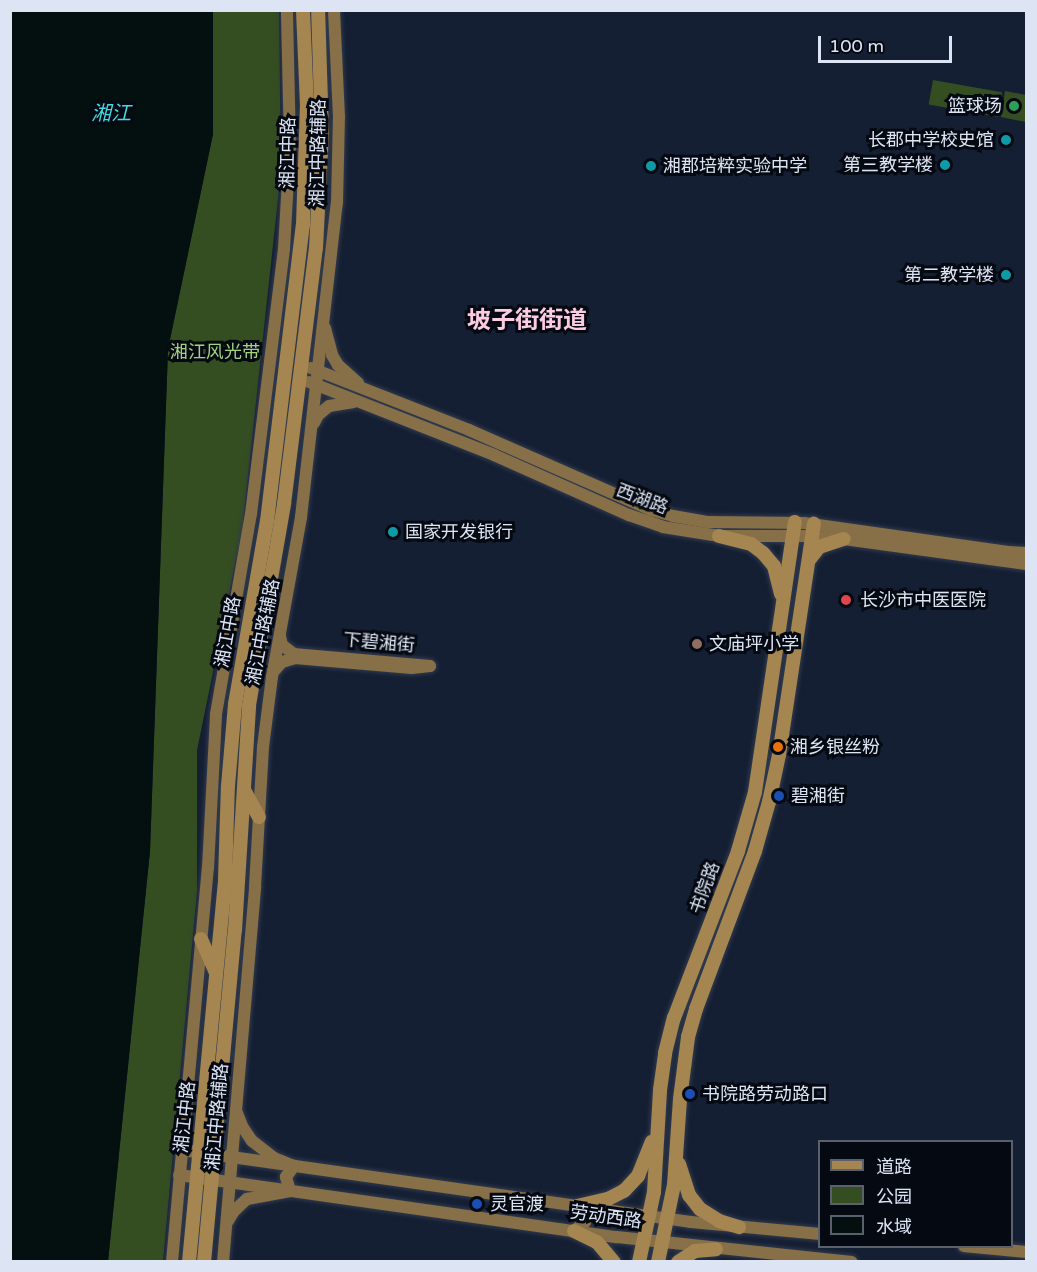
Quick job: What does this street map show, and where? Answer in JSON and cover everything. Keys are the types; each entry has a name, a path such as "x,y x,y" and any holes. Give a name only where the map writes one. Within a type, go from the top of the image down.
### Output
{"main road":[{"name":"湘江中路辅路","path":"172,1262 201,939 217,706 251,514 284,249 290,146 287,10"},
{"name":"湘江中路","path":"189,1262 225,879 228,786 235,704 267,521 303,225 307,169 303,10"},
{"name":"湘江中路","path":"204,1262 235,930 249,705 285,504 316,248 321,166 318,10"},
{"name":"湘江中路辅路","path":"223,1262 263,747 273,673 297,545 339,182 339,117 334,10"},
{"path":"323,312 327,342 338,365 374,393"},
{"name":"西湖路","path":"271,352 287,366 301,372 316,385 494,455 647,522 684,532 719,536 794,529"},
{"name":"西湖路","path":"269,366 287,366"},
{"name":"西湖路","path":"301,372 317,371 470,430 651,510 708,522 813,530 1026,553"},
{"path":"311,436 318,415 329,406 360,403"},
{"name":"书院路","path":"639,1262 654,1191 662,1071 674,1018 727,882 753,800 794,529"},
{"name":"西湖路","path":"813,530 844,539 1026,564"},
{"name":"书院路","path":"658,1262 674,1185 681,1083 692,1022 755,851 775,778 813,530"},
{"path":"719,536 750,544 769,559 780,582 783,610"},
{"path":"808,565 819,547 844,539"},
{"name":"下碧湘街","path":"273,673 282,662 295,658 411,668 430,666 294,654 282,645 280,635"},
{"path":"243,788 259,817"},
{"path":"201,939 217,974"},
{"path":"226,1228 234,1211 247,1199 290,1191 286,1177 294,1166 274,1158 252,1141 242,1126 236,1109"},
{"path":"577,1206 616,1196 632,1184 644,1164 658,1119"},
{"path":"676,1149 682,1177 695,1202 708,1215 739,1227"},
{"name":"劳动西路","path":"182,1150 668,1219 818,1234"},
{"name":"劳动西路","path":"179,1175 644,1241 852,1262"},
{"path":"577,1206 584,1213 585,1222 574,1231 597,1242 614,1262"},
{"path":"994,1248 1024,1250"},
{"path":"678,1262 695,1251 716,1249"}],"green space":[{"name":"湘江风光带","path":"213,11 279,11 281,171 242,531 197,750 197,891 163,1261 108,1262 150,851 168,349 213,134"},
{"path":"933,80 1002,92 998,117 929,105"},
{"name":"篮球场","path":"1005,91 1026,95 1026,122 1001,117"}],"water":[{"name":"湘江","path":"10,11 213,11 213,134 168,349 150,851 108,1261 11,1261"}],"place":[{"name":"篮球场","path":"1014,106"},
{"name":"长郡中学校史馆","path":"1006,140"},
{"name":"第三教学楼","path":"945,165"},
{"name":"湘郡培粹实验中学","path":"651,166"},
{"name":"第二教学楼","path":"1006,275"},
{"name":"国家开发银行","path":"393,532"},
{"name":"长沙市中医医院","path":"846,600"},
{"name":"文庙坪小学","path":"697,644"},
{"name":"湘乡银丝粉","path":"778,747"},
{"name":"碧湘街","path":"779,796"},
{"name":"书院路劳动路口","path":"690,1094"},
{"name":"灵官渡","path":"477,1204"}],"district":[{"name":"坡子街街道","path":"527,321"}]}
